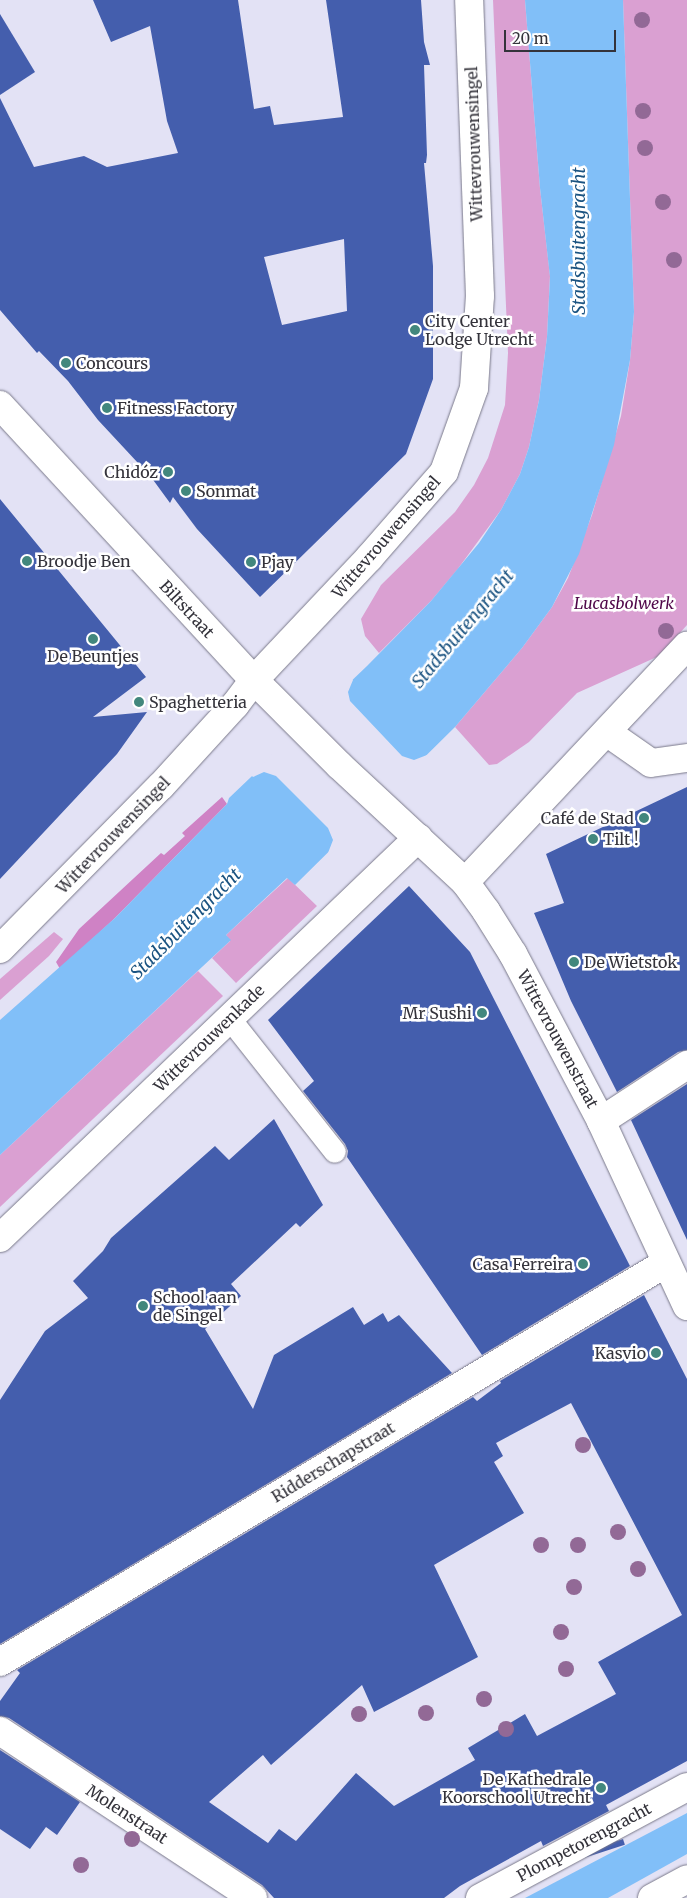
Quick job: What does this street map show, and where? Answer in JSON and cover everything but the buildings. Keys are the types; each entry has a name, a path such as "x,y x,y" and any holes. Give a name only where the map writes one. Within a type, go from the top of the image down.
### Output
{"street":[{"name":"Wittevrouwensingel","path":"0,949 161,786 235,705 254,680 370,558 444,472 474,388 480,296 469,0"},
{"name":"Biltstraat","path":"0,405 254,680 382,805"},
{"path":"465,882 608,733 687,646"},
{"path":"608,733 651,763 687,758"},
{"name":"Wittevrouwenstraat","path":"382,805 465,882 513,954 601,1121 687,1306"},
{"name":"Wittevrouwenkade","path":"0,1238 418,838"},
{"path":"601,1121 687,1065"},
{"name":"Ridderschapstraat","path":"0,1662 666,1262"},
{"name":"Molenstraat","path":"0,1731 253,1898"},
{"name":"Plompetorengracht","path":"480,1898 687,1787"},
{"path":"652,1898 687,1879"}],"lane":[{"path":"230,1019 335,1152"}],"green space":[{"path":"493,0 525,0 540,188 550,276 547,337 539,400 529,447 520,474 501,510 457,570 431,601 379,653 365,636 361,619 381,585 455,512 474,485 488,458 505,405 508,353"},
{"name":"Lucasbolwerk","path":"623,0 687,0 687,625 659,656 577,693 529,742 497,764 489,765 455,727 522,648 552,607 568,578 592,515 621,416 630,360 634,312"},
{"path":"288,878 317,906 236,983 212,958 230,941 226,935"},
{"path":"54,932 63,939 49,956 0,1000 0,979"},
{"path":"198,971 223,996 0,1207 0,1155"}],"shaded area":[{"path":"222,797 227,804 115,918 60,969 56,962 79,929 161,853 164,855 185,836 182,833"}],"water":[{"name":"Stadsbuitengracht","path":"525,0 623,0 634,312 630,360 614,445 579,554 552,607 522,648 455,727 295,885 287,878 226,935 231,940 0,1155 0,1020 115,918 227,804 229,798 367,666 431,601 479,543 501,510 520,474 529,447 539,400 547,337 550,277 540,188"},
{"path":"687,1813 687,1854 608,1898 525,1898"}],"pier":[{"path":"351,678 353,680 348,692 350,701 402,756 414,760 427,755 429,757 330,855 328,853 333,840 328,828 276,776 264,772 253,777 251,775"}],"place":[{"name":"City Center Lodge Utrecht","path":"415,330"},
{"name":"Concours","path":"66,363"},
{"name":"Fitness Factory","path":"107,408"},
{"name":"Chidóz","path":"168,472"},
{"name":"Sonmat","path":"186,491"},
{"name":"Broodje Ben","path":"27,561"},
{"name":"Pjay","path":"251,562"},
{"name":"De Beuntjes","path":"93,639"},
{"name":"Spaghetteria","path":"139,702"},
{"name":"Café de Stad","path":"644,818"},
{"name":"Tilt !","path":"593,839"},
{"name":"De Wietstok","path":"574,962"},
{"name":"Mr Sushi","path":"482,1013"},
{"name":"Casa Ferreira","path":"583,1264"},
{"name":"School aan de Singel","path":"143,1306"},
{"name":"Kasvio","path":"656,1353"},
{"name":"De Kathedrale Koorschool Utrecht","path":"601,1788"}]}
